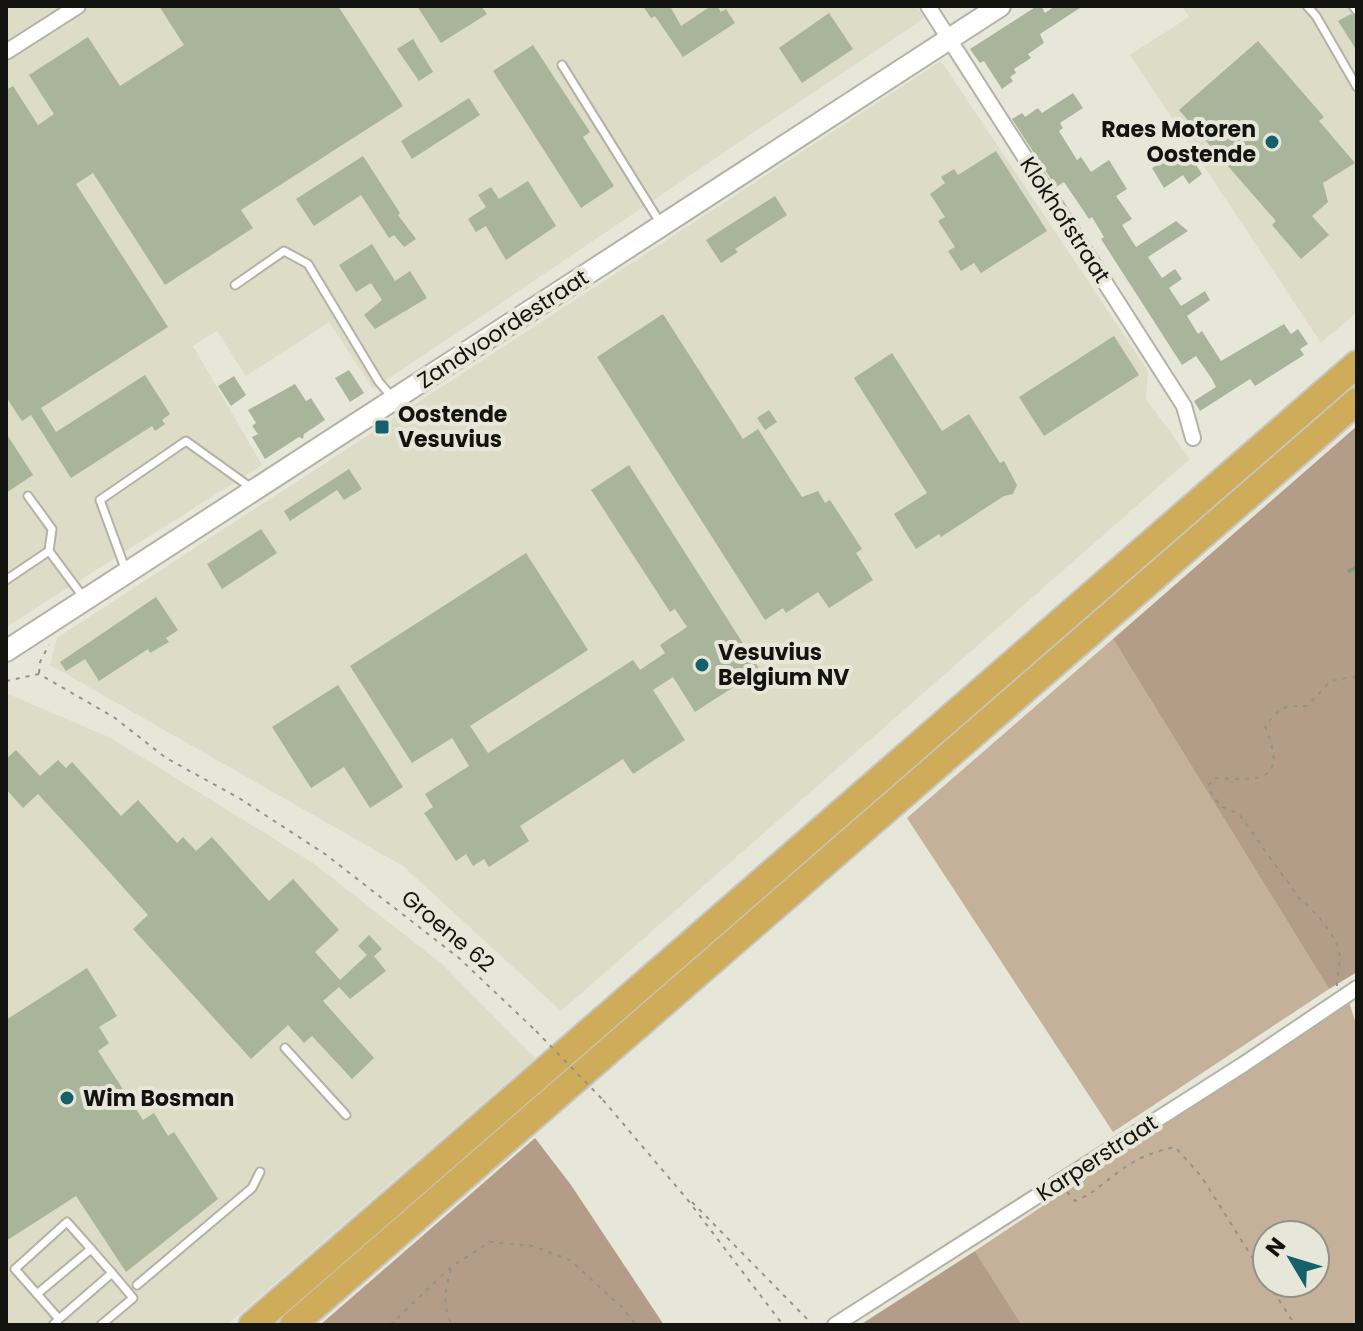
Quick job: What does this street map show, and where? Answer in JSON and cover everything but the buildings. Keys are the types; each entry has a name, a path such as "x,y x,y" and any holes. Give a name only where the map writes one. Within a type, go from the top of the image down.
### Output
{"highway":[{"path":"252,1325 1357,364"},
{"path":"293,1325 1357,401"}],"main road":[{"name":"Zandvoordestraat","path":"6,651 1000,6"}],"street":[{"path":"6,52 78,6"},
{"name":"Klokhofstraat","path":"928,6 1184,406 1193,438"},
{"name":"Karperstraat","path":"835,1325 1351,992"}],"lane":[{"path":"1307,6 1316,16 1357,87"},
{"path":"562,65 662,226"},
{"path":"235,285 284,251 308,264 379,382 395,399"},
{"path":"127,573 100,500 186,441 254,490"},
{"path":"28,496 52,529 49,551 85,600"},
{"path":"6,580 49,551"},
{"path":"285,1048 346,1115"},
{"path":"137,1285 252,1188 260,1172"},
{"path":"101,1325 133,1298 112,1273 67,1222 15,1269 56,1322 112,1273"},
{"path":"37,1294 91,1249"}],"path":[{"path":"6,681 39,674 40,662 49,645 47,625"},
{"name":"Groene 62","path":"39,674 115,718 166,758 239,798 325,854 459,958 603,1100 687,1199 782,1325"},
{"path":"1351,992 1339,991 1336,982 1340,966 1338,948 1312,907 1299,898 1239,814 1220,806 1209,785 1214,778 1254,780 1264,777 1272,769 1274,756 1273,743 1265,726 1278,709 1307,706 1331,681 1357,676"},
{"path":"1059,1182 1075,1201 1090,1196 1126,1166 1151,1152 1175,1147 1201,1176 1251,1255"},
{"path":"687,1199 701,1209 813,1325"},
{"path":"390,1325 451,1267 490,1242 533,1246 570,1260 624,1309 636,1325"},
{"path":"451,1267 444,1310 452,1325"},
{"path":"1279,1299 1295,1325"}],"shaded area":[{"path":"6,6 916,6 924,18 373,389 329,322 246,376 217,331 193,346 262,465 6,627"},
{"path":"1182,6 1357,6 1357,312 1321,343 1130,55 1189,17"},
{"path":"941,61 1148,371 1146,399 1190,459 561,1011 403,866 50,665 57,638"},
{"path":"1357,426 1357,972 1329,989 1113,639"},
{"path":"1113,639 1329,989 1113,1132 907,818"},
{"path":"6,693 111,738 313,863 442,964 535,1058 227,1325 6,1325"},
{"path":"1349,1002 1357,1027 1357,1325 1022,1325 975,1251"},
{"path":"535,1138 571,1185 664,1325 320,1325"},
{"path":"975,1251 1022,1325 860,1325"}],"waterway":[{"path":"1349,571 1357,567"}],"place":[{"name":"Raes Motoren Oostende","path":"1272,142"},
{"name":"Oostende Vesuvius","path":"382,427"},
{"name":"Vesuvius Belgium NV","path":"702,665"},
{"name":"Wim Bosman","path":"67,1098"}]}
